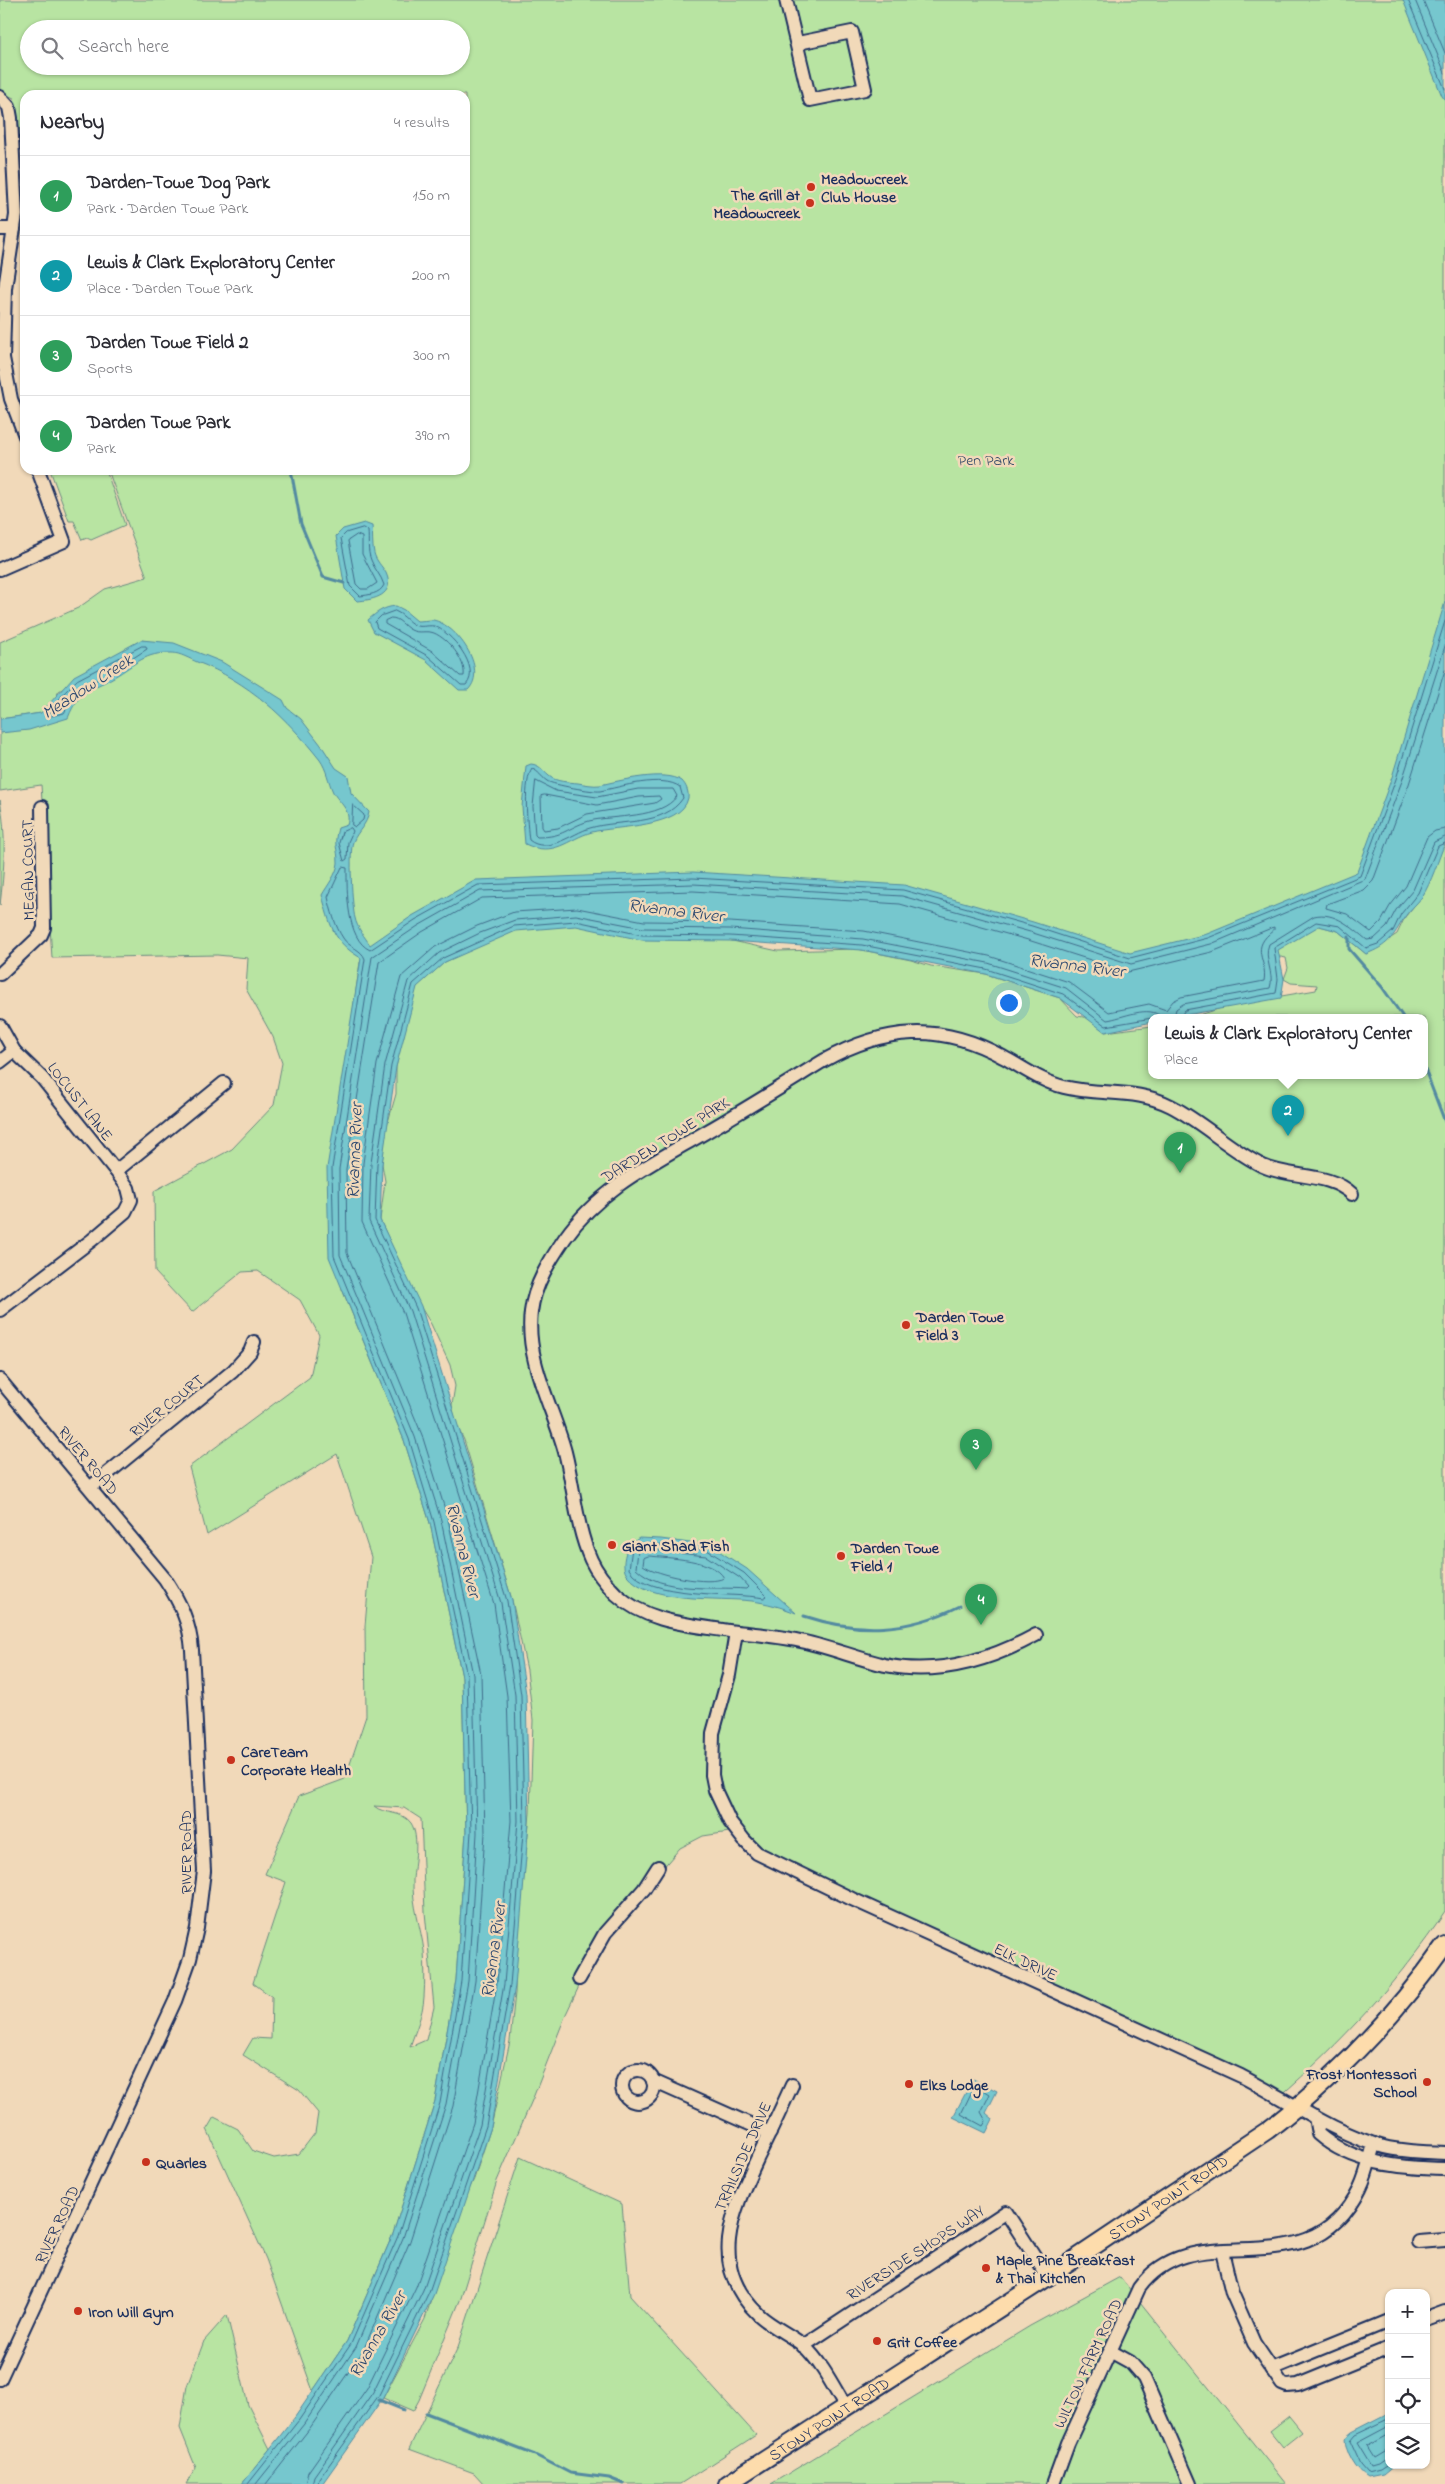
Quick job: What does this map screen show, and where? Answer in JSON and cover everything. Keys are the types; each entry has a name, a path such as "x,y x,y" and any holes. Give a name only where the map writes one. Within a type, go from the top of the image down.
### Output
{"main road":[{"name":"STONY POINT ROAD","path":"727,2484 1048,2277 1196,2179 1297,2108 1339,2070 1387,2020 1445,1945"}],"street":[{"path":"786,0 798,43 810,100 865,89 852,32 798,43"},
{"path":"0,97 9,107 11,118 14,228 5,296 3,358 11,399 20,423"},
{"path":"0,229 14,228"},
{"path":"0,570 64,541 40,475"},
{"name":"MEGAN COURT","path":"0,974 41,935 44,928 42,807"},
{"name":"LOCUST LANE","path":"0,1026 14,1051 42,1078 116,1171 128,1188 131,1200 126,1212 0,1310"},
{"name":"DARDEN TOWE PARK","path":"1036,1635 1010,1649 969,1663 950,1667 908,1668 864,1660 796,1640 662,1620 630,1605 605,1582 591,1560 584,1540 564,1451 535,1361 531,1342 531,1312 539,1282 565,1238 578,1221 610,1190 847,1047 890,1034 934,1035 981,1047 1062,1087 1082,1091 1134,1094 1153,1098 1185,1114 1263,1165 1283,1173 1335,1182 1352,1194"},
{"path":"0,1062 14,1051"},
{"path":"116,1171 224,1083"},
{"name":"RIVER COURT","path":"91,1487 234,1371 250,1352 254,1342"},
{"name":"RIVER ROAD","path":"0,1380 91,1487 165,1579 176,1596 190,1631 204,1871 201,1903 190,1959 175,2001 0,2379"},
{"name":"ELK DRIVE","path":"736,1632 729,1675 713,1733 711,1762 718,1798 730,1822 744,1840 767,1860 1241,2076 1297,2108 1374,2144 1406,2151 1445,2153"},
{"path":"579,1979 605,1933 644,1889 658,1867"},
{"path":"653,2081 770,2133"},
{"name":"TRAILSIDE DRIVE","path":"792,2085 732,2216 729,2255 736,2281 750,2305 769,2322 802,2346 824,2370 846,2408"},
{"path":"1315,2117 1316,2128 1322,2138 1337,2147 1369,2160 1398,2166 1445,2169"},
{"name":"WILTON FARM ROAD","path":"1053,2484 1068,2443 1139,2288 1156,2268 1177,2257 1296,2244 1319,2236 1340,2217 1353,2201 1361,2187 1374,2144"},
{"name":"RIVERSIDE SHOPS WAY","path":"802,2346 1006,2212 1048,2277"},
{"path":"1419,2242 1445,2240"},
{"path":"1222,2251 1238,2309 1254,2343 1282,2384 1292,2386 1385,2350"},
{"path":"1430,2318 1445,2312"},
{"path":"1271,2369 1385,2322"},
{"path":"1110,2351 1130,2362 1144,2378 1190,2484"}],"green space":[{"name":"Pen Park","path":"0,0 1409,0 1445,92 1445,631 1391,838 1320,926 1338,931 1366,954 1397,934 1405,917 1422,896 1445,843 1445,1912 1389,1987 1324,2055 1278,2098 774,1864 736,1831 703,1836 680,1848 612,1927 589,1965 566,2014 533,2098 497,2181 461,2298 419,2400 413,2411 383,2398 425,2319 460,2209 474,2179 491,2127 510,2041 515,1993 516,1959 530,1813 533,1720 527,1670 512,1600 464,1440 456,1424 452,1405 455,1386 450,1365 431,1324 417,1301 380,1220 385,1181 382,1164 386,1129 396,1094 396,1067 414,989 445,962 531,919 719,938 778,951 857,949 931,966 986,974 1060,998 1077,1016 1090,1018 1105,1032 1148,1027 1148,1079 1428,1079 1428,1014 1203,1014 1230,1005 1316,990 1317,985 1291,983 1284,979 1288,968 1286,958 1281,957 1170,977 489,889 360,962 352,1018 342,1289 404,1440 430,1523 462,1677 466,1832 456,1980 435,2101 393,2234 347,2341 313,2391 266,2259 207,2129 214,2117 238,2129 253,2151 274,2158 299,2154 315,2133 318,2113 299,2090 243,2055 253,2038 271,2039 272,1997 253,1983 286,1882 265,1874 299,1796 345,1779 366,1716 365,1626 371,1557 337,1454 207,1535 189,1467 310,1377 319,1335 300,1300 258,1271 242,1272 192,1312 155,1272 154,1191 232,1149 274,1105 282,1063 273,1037 246,989 248,958 217,955 52,958 41,785 0,791 0,733 7,732 42,713 0,719 0,642 78,608 105,589 147,577 110,475 470,475 470,90 20,90 20,132 14,98 0,92","holes":["141,640 153,642 42,713 52,704 59,691","374,1806 404,1808 421,1819 425,1912 434,2007 426,2040 410,2047 422,2010 425,1986 424,1951 413,1889 416,1851 414,1829 411,1823 403,1816 383,1811"]},
{"path":"52,475 108,475 125,525 91,540 87,538 82,540 74,521 69,521"},
{"path":"0,800 4,840 4,866 0,905"},
{"path":"520,2157 622,2204 630,2296 756,2435 680,2484 484,2484 474,2473 409,2449 458,2347"},
{"path":"1120,2277 1286,2484 771,2484 1030,2326"},
{"path":"227,2315 248,2405 270,2449 242,2484 186,2484 196,2468 180,2428 187,2386 204,2341"},
{"path":"1289,2416 1302,2432 1283,2447 1270,2431"}],"water":[{"path":"1403,0 1445,0 1445,100 1442,96"},
{"path":"364,523 372,526 374,553 386,573 388,587 382,595 376,598 357,601 345,589 336,536 343,529"},
{"path":"1445,602 1445,843 1432,877 1422,897 1406,915 1393,936 1380,948 1366,954 1338,931 1319,926 1278,950 1284,979 1281,998 1192,1014 1148,1014 1148,1023 1105,1032 1060,998 986,974 862,950 730,941 642,940 576,926 516,931 445,962 417,987 396,1067 382,1164 380,1220 421,1306 512,1600 526,1694 529,1821 515,1986 491,2127 434,2294 383,2398 322,2484 242,2484 295,2417 347,2341 393,2234 435,2101 456,1980 466,1832 462,1677 430,1523 404,1440 329,1257 327,1168 361,958 344,946 338,939 330,924 322,895 334,876 337,867 336,843 338,828 347,825 348,815 333,792 320,760 280,716 250,690 233,679 178,654 155,654 135,663 114,677 86,691 72,708 68,718 29,730 0,733 0,719 41,713 74,676 141,640 174,643 222,662 283,700 287,708 301,719 336,768 348,776 351,793 369,812 353,842 351,868 355,918 359,929 370,945 412,916 476,880 693,872 904,885 1033,922 1130,953 1207,934 1357,872 1392,777"},
{"path":"396,606 417,621 433,620 442,623 460,638 472,660 475,671 473,681 468,690 459,690 426,660 374,632 368,620 381,610"},
{"path":"531,764 539,767 555,779 592,785 642,777 665,776 675,778 685,784 688,798 683,808 674,815 661,820 631,827 592,832 553,848 535,848 525,844 522,807 526,766"},
{"path":"639,1538 711,1546 747,1569 796,1613 774,1605 752,1601 685,1597 651,1591 637,1584 625,1572 624,1564 628,1546"},
{"path":"973,2079 997,2091 986,2113 993,2119 986,2133 953,2117"},
{"path":"1385,2415 1385,2469 1390,2469 1383,2475 1368,2478 1359,2471 1352,2461 1345,2443 1345,2438 1352,2432"}],"waterway":[{"path":"292,475 301,524 323,577 344,583"},
{"path":"1349,937 1349,949 1382,987 1401,1014"},
{"path":"1428,1077 1445,1122"},
{"path":"804,1616 844,1626 883,1628 921,1621 941,1615 960,1606"},
{"path":"379,2400 404,2410"},
{"path":"426,2413 535,2455 570,2473 609,2478 624,2484"}],"place":[{"name":"Meadowcreek Club House","path":"811,187"},
{"name":"The Grill at Meadowcreek","path":"810,203"},
{"name":"Lewis & Clark Exploratory Center","path":"1288,1136"},
{"name":"Darden-Towe Dog Park","path":"1180,1173"},
{"name":"Darden Towe Field 3","path":"906,1325"},
{"name":"Darden Towe Field 2","path":"976,1470"},
{"name":"Giant Shad Fish","path":"612,1545"},
{"name":"Darden Towe Field 1","path":"841,1556"},
{"name":"Darden Towe Park","path":"981,1625"},
{"name":"CareTeam Corporate Health","path":"231,1760"},
{"name":"Frost Montessori School","path":"1427,2082"},
{"name":"Elks Lodge","path":"909,2084"},
{"name":"Quarles","path":"146,2162"},
{"name":"Maple Pine Breakfast & Thai Kitchen","path":"986,2268"},
{"name":"Iron Will Gym","path":"78,2311"},
{"name":"Grit Coffee","path":"877,2341"}],"water label":[{"name":"Meadow Creek","path":"87,686"},
{"name":"Rivanna River","path":"676,910"},
{"name":"Rivanna River","path":"1077,965"},
{"name":"Rivanna River","path":"354,1151"},
{"name":"Rivanna River","path":"464,1550"},
{"name":"Rivanna River","path":"493,1950"},
{"name":"Rivanna River","path":"377,2334"}]}
